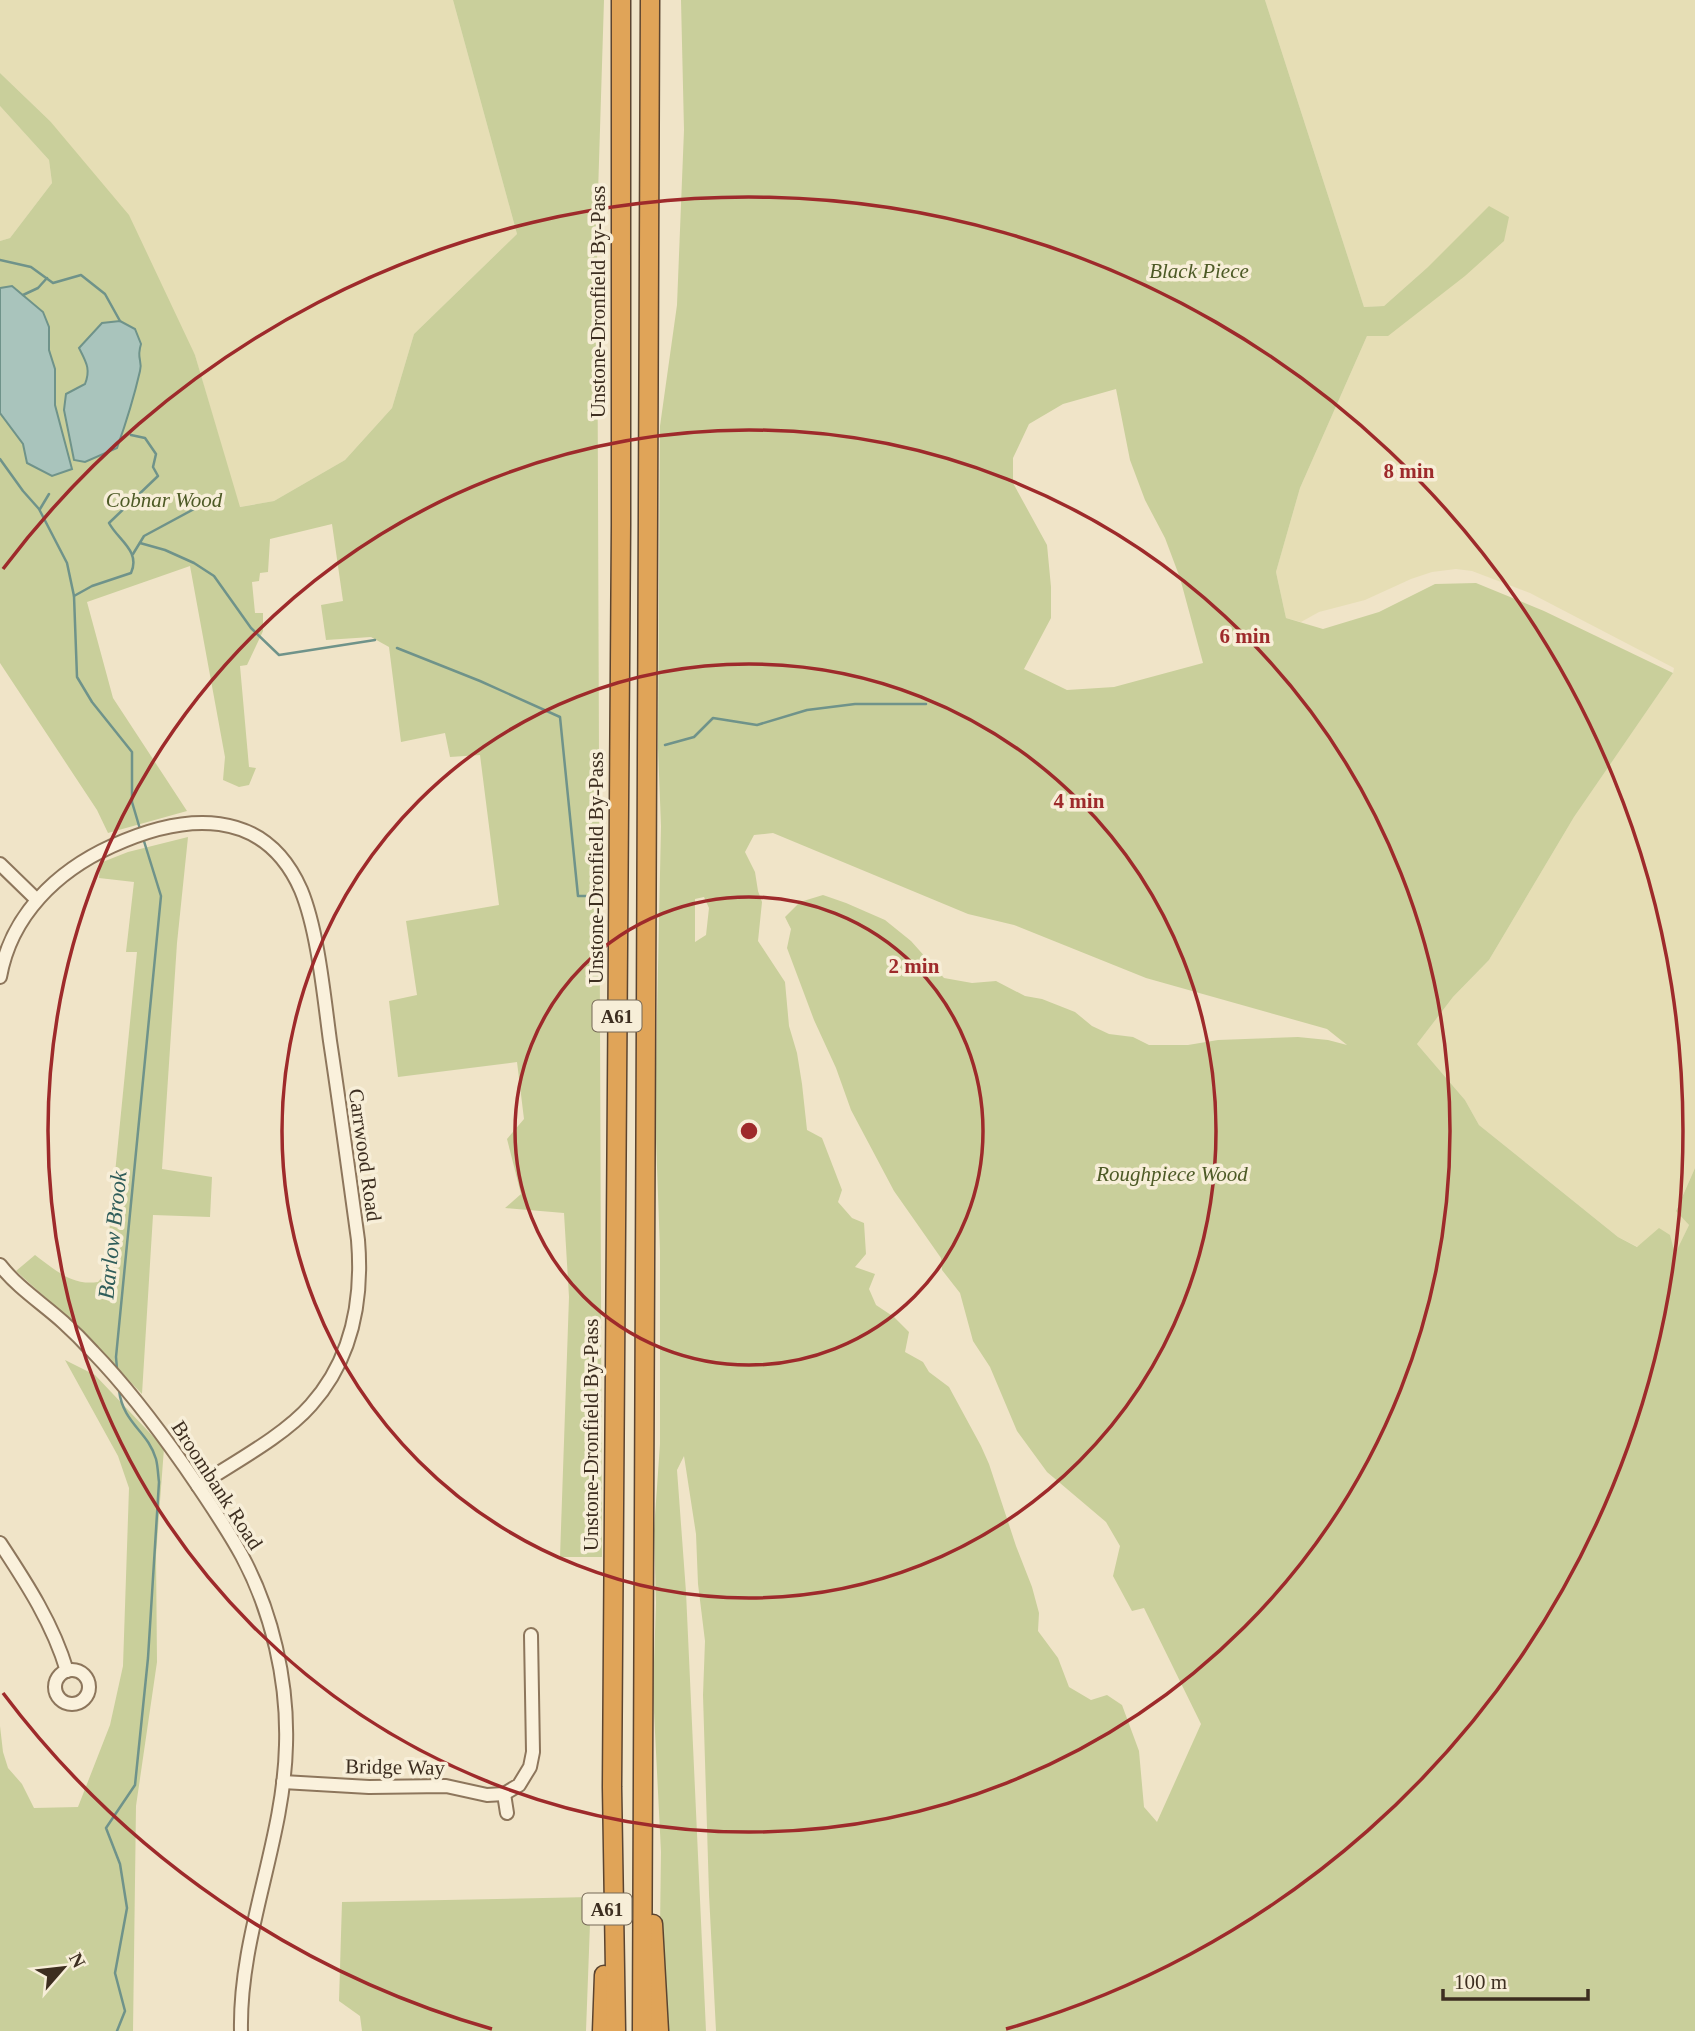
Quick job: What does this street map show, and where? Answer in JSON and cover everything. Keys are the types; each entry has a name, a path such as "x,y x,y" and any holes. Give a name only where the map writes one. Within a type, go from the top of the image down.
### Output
{"highway":[{"name":"Unstone-Dronfield By-Pass","path":"616,2031 612,1787 621,526 621,0"},
{"name":"A61","path":"642,2031 650,0"},
{"name":"A61","path":"602,2031 612,1787"},
{"name":"A61","path":"643,1827 654,1936 659,2031"}],"street":[{"name":"Carrwood Road","path":"36,899 85,858 119,842 160,829 201,821 233,825 256,836 275,850 289,867 301,891 309,918 321,978 360,1265 357,1312 348,1344 332,1376 311,1406 286,1427 198,1486"},
{"path":"0,864 36,899 9,944 0,976"},
{"name":"Broombank Road","path":"0,1265 25,1292 62,1321 106,1367 163,1435 244,1559 268,1619 281,1670 286,1745 279,1812 243,1976 241,2031"},
{"path":"0,1543 30,1589 57,1639 67,1671"},
{"path":"507,1813 505,1794 519,1785 530,1767 533,1752 531,1635"},
{"name":"Bridge Way","path":"283,1782 369,1787 446,1786 487,1795 505,1794"}],"shaded area":[{"path":"0,0 453,0 517,234 414,334 392,408 345,460 274,501 239,507 195,355 50,121 0,73"},
{"path":"1265,0 1695,0 1695,1168 1676,1210 1689,1225 1675,1255 1638,1247 1618,1237 1479,1125 1465,1100 1417,1044 1453,997 1489,960 1574,817 1674,668 1530,593 1472,571 1456,569 1432,572 1365,600 1319,612 1301,622 1286,618 1276,572 1300,488 1367,336 1428,267 1384,306 1364,307"},
{"path":"0,106 49,160 52,183 10,238 0,241"}],"green space":[{"name":"Cobnar Wood","path":"453,0 604,0 597,226 602,1557 560,1557 569,1297 564,1213 505,1208 521,1194 507,1139 524,1119 517,1062 398,1077 389,1001 417,995 406,921 499,905 480,755 450,757 445,733 401,742 389,647 371,637 326,640 321,605 343,601 332,524 270,539 268,572 260,573 259,581 252,582 255,613 263,613 263,631 247,665 240,666 249,767 256,768 249,785 239,787 223,780 225,757 190,566 87,602 113,698 187,811 108,833 97,810 0,663 0,413 23,444 71,469 55,405 55,369 49,350 49,327 43,312 12,286 0,288 0,241 10,238 52,183 49,160 0,106 0,73 50,121 129,215 195,355 240,507 274,501 345,460 392,408 414,334 517,234","holes":["89,367 131,398 117,447 85,462 74,460 64,410 66,394 85,383"]},
{"path":"681,0 1265,0 1364,307 1384,306 1428,267 1489,206 1509,217 1504,241 1465,276 1388,336 1367,336 1300,488 1276,572 1286,618 1323,629 1379,612 1435,584 1476,583 1544,611 1673,673 1574,817 1489,960 1453,997 1417,1044 1465,1100 1479,1125 1618,1237 1637,1247 1659,1228 1670,1235 1675,1254 1689,1225 1676,1211 1695,1168 1695,2031 716,2031 703,1695 705,1641 698,1584 696,1534 684,1456 677,1470 686,1592 706,2031 667,2031 660,1928 661,1852 653,1692 656,1603 654,1530 660,1444 660,1251 655,1111 661,826 658,748 660,426 677,305 684,130","holes":["1116,389 1130,460 1180,578 1203,663 1114,687 1067,690 1024,669 1051,618 1051,587 1047,545 1013,483 1013,458 1029,424 1063,404","773,833 968,914 1014,925 1146,978 1327,1029 1347,1045 1298,1037 1149,1045 1133,1037 1109,1034 1092,1026 1075,1012 1042,999 1025,996 996,981 972,983 944,978 911,941 885,920 846,903 823,895 800,902 785,917 791,929 787,948 851,1110 894,1191 941,1258 942,1270 960,1293 973,1341 990,1367 1017,1431 1047,1472 1106,1522 1120,1546 1113,1576 1132,1611 1144,1608 1201,1724 1157,1822 1144,1807 1139,1751 1122,1705 1107,1695 1091,1700 1069,1687 1058,1658 1038,1631 1039,1613 1032,1587 989,1464 949,1387 929,1372 923,1362 905,1352 909,1332 894,1317 876,1305 869,1289 875,1274 855,1267 866,1254 864,1223 852,1218 838,1202 842,1190 822,1138 807,1130 797,1053 789,1026 785,982 758,941 762,902 755,872 745,852 754,835","704,897 709,908 706,935 695,942 695,899"]},
{"path":"188,837 177,943 162,1169 212,1177 210,1217 153,1215 142,1394 74,1323 16,1271 35,1255 64,1276 80,1282 98,1282 105,1274 137,952 126,952 134,882 99,878 100,863 128,852"},
{"path":"65,1360 95,1375 164,1448 156,1555 157,1662 136,1806 133,2031 0,2031 0,1726 8,1768 22,1784 34,1808 78,1807 110,1725 123,1666 129,1488 118,1456"},
{"path":"591,1897 586,2031 362,2031 360,2016 339,2001 342,1902"}],"water":[{"path":"12,286 43,312 49,327 49,350 55,369 55,405 72,469 52,476 27,463 23,444 0,413 0,288"},
{"path":"120,321 135,329 141,344 140,371 124,429 117,448 85,462 74,460 64,410 66,394 85,384 87,379 87,366 79,348 102,323"}],"waterway":[{"path":"0,260 31,267 53,283 81,275 105,294 120,321"},
{"path":"23,295 38,288 47,278"},
{"path":"74,596 92,586 131,573 131,552 109,523 158,476 153,467 156,454 145,438 131,435"},
{"name":"Barlow Brook","path":"0,459 39,509 67,563 74,596 77,677 92,702 132,752 132,802 140,829"},
{"path":"40,509 49,494"},
{"path":"133,554 144,536 196,508 207,506"},
{"path":"140,543 165,550 194,563 214,576 251,628 279,655 375,640"},
{"path":"397,648 560,717 578,896 587,896"},
{"path":"665,745 694,737 713,718 757,725 807,710 855,704 926,704"},
{"name":"Barlow Brook","path":"117,1369 116,1357 161,896 143,838"},
{"name":"Barlow Brook","path":"117,2031 125,2011 115,1973 127,1908 120,1864 106,1828 135,1785 148,1658 159,1482 157,1462 152,1449 125,1411 119,1390"}],"park label":[{"name":"Black Piece","path":"1199,271"},
{"name":"Roughpiece Wood","path":"1172,1174"}]}
